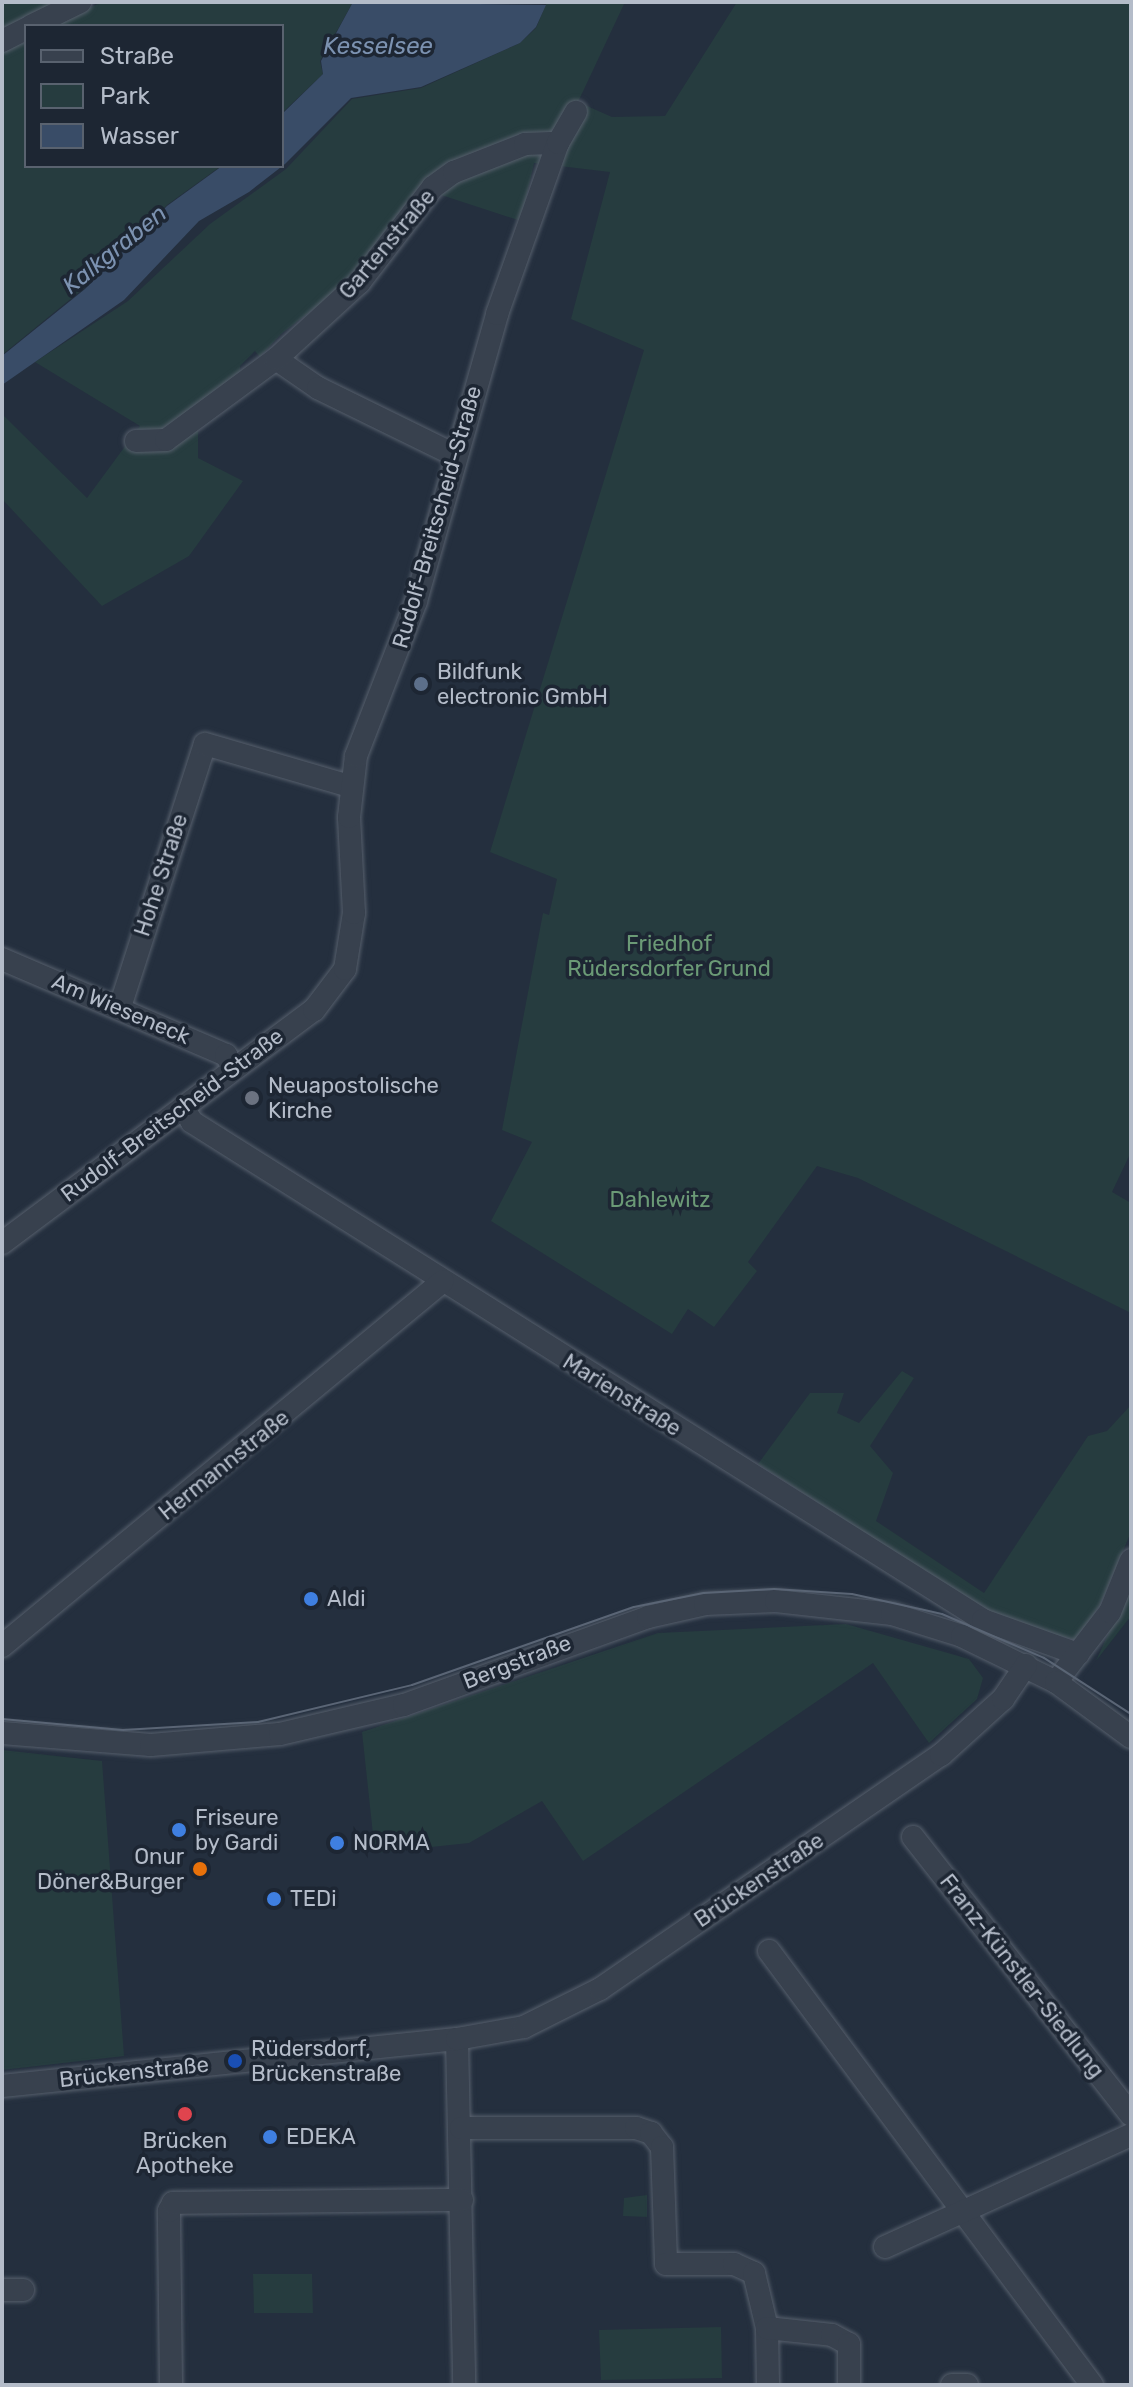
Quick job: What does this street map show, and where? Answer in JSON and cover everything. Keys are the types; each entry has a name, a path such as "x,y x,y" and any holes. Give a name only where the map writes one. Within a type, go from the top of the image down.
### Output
{"street":[{"path":"35,24 80,2"},
{"path":"2,41 24,30"},
{"name":"Rudolf-Breitscheid-Straße","path":"2,1243 233,1067 314,1010 345,969 354,913 350,786 356,756 416,601 497,314 558,143 576,112"},
{"name":"Gartenstraße","path":"136,441 166,440 276,359 359,283 433,187 454,172 525,144 558,143"},
{"path":"276,359 318,388 455,455"},
{"name":"Hohe Straße","path":"120,1007 205,744 350,786"},
{"name":"Am Wieseneck","path":"2,959 226,1055 233,1067"},
{"name":"Marienstraße","path":"183,1107 192,1122 983,1620 1078,1654"},
{"name":"Hermannstraße","path":"2,1646 443,1281"},
{"path":"1056,1682 1110,1612 1131,1560"},
{"name":"Bergstraße","path":"2,1733 151,1745 225,1742 316,1728 404,1705 621,1625 740,1602 813,1603 892,1614 962,1636 1026,1665"},
{"path":"1026,1665 1056,1682 1131,1737"},
{"name":"Brückenstraße","path":"2,2086 457,2039 524,2027 600,1989 941,1755 1003,1699 1026,1665"},
{"name":"Franz-Künstler-Siedlung","path":"913,1837 1131,2115"},
{"path":"769,1951 1092,2385"},
{"path":"457,2039 464,2385"},
{"path":"461,2128 636,2128 651,2133 662,2147 666,2264 748,2267 754,2273 767,2328 768,2385"},
{"path":"885,2247 965,2214 1131,2135"},
{"path":"171,2385 169,2211 173,2203 462,2200"},
{"path":"767,2328 832,2335 849,2344 849,2385"},
{"path":"952,2385 967,2385"}],"green space":[{"path":"2,2 66,2 2,34"},
{"path":"102,2 353,2 320,61 323,74 284,111 284,24 56,24"},
{"path":"547,2 625,2 578,102 612,117 665,116 737,2 1131,2 1131,1152 1112,1192 1131,1203 1131,1313 858,1178 817,1166 748,1262 757,1271 714,1327 688,1309 672,1334 491,1221 532,1142 502,1130 543,913 549,915 557,879 490,852 644,350 571,319 610,172 534,163 521,221 426,190 345,285 281,334 260,357 255,351 240,366 241,379 198,408 198,458 243,481 189,556 102,606 2,499 2,414 87,498 140,426 35,362 128,301 210,224 286,169 352,99 421,88 520,43 536,28"},
{"path":"24,40 24,168 218,168 167,205 84,288 2,355 2,50"},
{"path":"902,1371 914,1378 870,1446 893,1473 876,1521 984,1593 1088,1436 1107,1431 1131,1405 1131,1532 1100,1605 1077,1640 1006,1624 758,1464 810,1393 844,1393 837,1413 859,1423"},
{"path":"1131,1583 1131,1616 1096,1661"},
{"path":"846,1624 969,1659 983,1678 977,1699 929,1743 873,1663 583,1861 542,1801 469,1843 375,1853 362,1732 658,1633"},
{"path":"2,1750 102,1761 124,2056 2,2070"},
{"path":"647,2195 647,2217 623,2216 624,2198"},
{"path":"253,2274 312,2274 313,2313 254,2313"},
{"path":"721,2327 722,2378 601,2380 599,2330"}],"water":[{"name":"Kesselsee","path":"353,2 546,5 536,27 520,43 421,87 351,98 284,165 284,112 323,74 321,61"},
{"path":"219,168 280,168 249,192 199,221 124,300 2,385 2,356 85,289 167,206"}],"tram line":[{"path":"2,1719 123,1730 258,1722 412,1685 634,1607 704,1593 774,1589 852,1594 942,1614 1044,1658 1131,1714"}],"place":[{"name":"Bildfunk electronic GmbH","path":"421,684"},
{"name":"Neuapostolische Kirche","path":"252,1098"},
{"name":"Aldi","path":"311,1599"},
{"name":"Friseure by Gardi","path":"179,1830"},
{"name":"NORMA","path":"337,1843"},
{"name":"Onur Döner&Burger","path":"200,1869"},
{"name":"TEDi","path":"274,1899"},
{"name":"Rüdersdorf, Brückenstraße","path":"235,2061"},
{"name":"Brücken Apotheke","path":"185,2114"},
{"name":"EDEKA","path":"270,2137"}],"water label":[{"name":"Kalkgraben","path":"115,250"}],"park label":[{"name":"Friedhof Rüdersdorfer Grund","path":"669,956"},
{"name":"Dahlewitz","path":"660,1200"}]}
